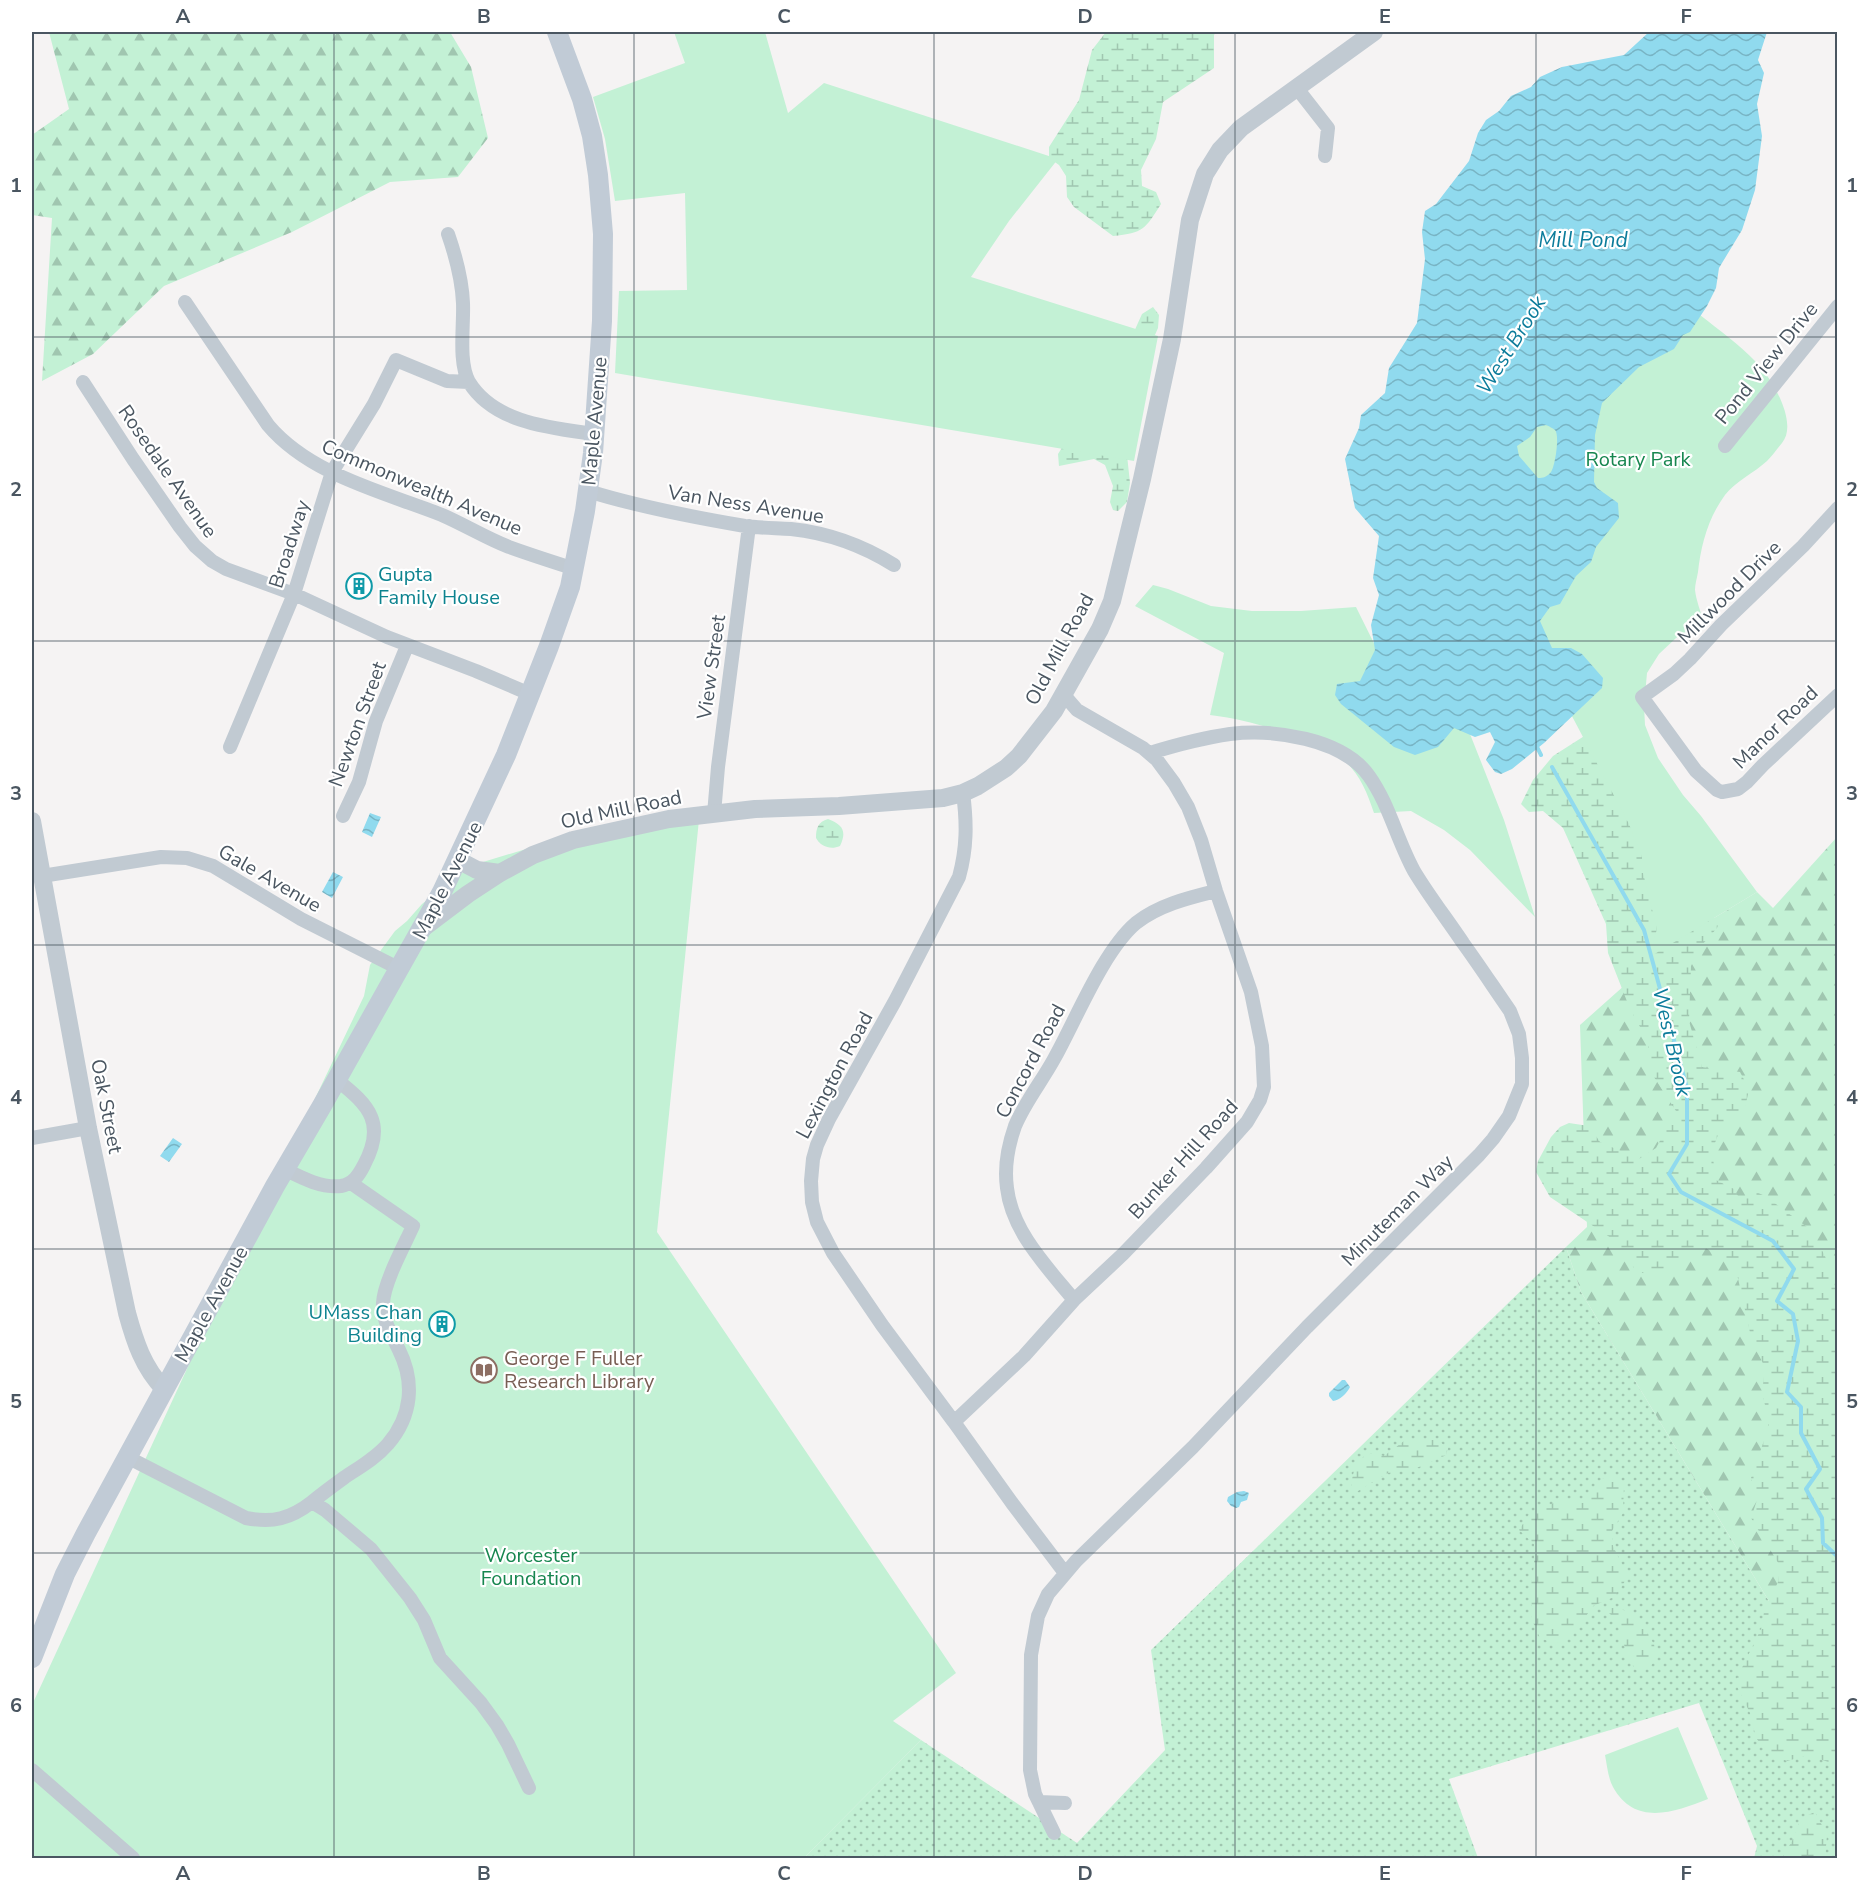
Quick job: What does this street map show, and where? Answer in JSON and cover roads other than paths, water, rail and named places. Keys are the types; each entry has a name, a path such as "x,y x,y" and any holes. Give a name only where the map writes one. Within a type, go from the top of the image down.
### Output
{"main road":[{"name":"Maple Avenue","path":"32,1658 71,1562 127,1457 284,1169 337,1080 449,879 494,784 561,613 575,569 588,491 603,303 603,234 596,155 587,118 557,32"}],"street":[{"name":"Old Mill Road","path":"423,928 500,873 536,853 573,840 630,826 714,814 776,807 839,806 943,798 963,793 993,778 1018,756 1064,695 1100,630 1112,601 1142,479 1172,339 1190,220 1198,189 1212,162 1229,139 1241,128 1374,32"},
{"path":"1296,87 1328,128 1325,156"},
{"path":"448,234 462,289 465,368 469,382 486,401 514,416 550,428 594,434"},
{"name":"Commonwealth Avenue","path":"185,302 277,435 309,459 332,472 447,517 508,546 575,569"},
{"name":"Pond View Drive","path":"1725,446 1838,306"},
{"name":"Broadway","path":"230,747 294,594 332,472 374,404 396,360 447,381 469,382"},
{"name":"Rosedale Avenue","path":"83,382 140,470 185,533 212,561 226,569 294,594 407,646 530,694"},
{"name":"Van Ness Avenue","path":"588,491 638,506 749,526 789,529 830,536 869,550 894,565"},
{"name":"Millwood Drive","path":"1642,698 1690,659 1838,508"},
{"name":"View Street","path":"714,814 749,526"},
{"name":"Newton Street","path":"343,816 359,782 376,721 407,646"},
{"name":"Bunker Hill Road","path":"954,1422 1024,1356 1074,1300 1140,1237 1239,1132 1260,1100 1264,1079 1263,1053 1251,992 1188,807 1167,771 1150,753 1077,710 1064,695"},
{"name":"Manor Road","path":"1642,698 1696,771 1722,792 1738,789 1747,783 1763,765 1838,695"},
{"name":"Minuteman Way","path":"1054,1833 1032,1784 1030,1770 1031,1655 1035,1630 1042,1605 1048,1594 1065,1573 1479,1155 1509,1116 1522,1084 1519,1034 1510,1011 1419,879 1398,838 1380,793 1360,766 1352,759 1323,744 1300,737 1260,734 1219,736 1190,741 1150,753"},
{"name":"Lexington Road","path":"954,1422 832,1253 817,1222 812,1202 811,1181 815,1152 829,1119 896,1001 959,877 967,834 963,793"},
{"name":"Oak Street","path":"32,821 88,1128 130,1325 145,1365 164,1389"},
{"name":"Gale Avenue","path":"42,876 161,858 179,857 196,860 213,866 301,919 400,969"},
{"path":"458,860 477,870 500,873"},
{"path":"449,879 472,891"},
{"name":"Concord Road","path":"1074,1300 1025,1236 1011,1207 1006,1164 1016,1124 1094,983 1127,933 1147,916 1172,903 1216,891"},
{"path":"284,1169 308,1181 342,1186 351,1183 361,1170 373,1146 374,1122 368,1108 337,1080"},
{"path":"32,1138 88,1128"},
{"path":"127,1457 246,1518 262,1521 279,1520 299,1511 382,1450 403,1421 410,1396 406,1367 388,1327 383,1302 390,1279 413,1226 351,1183"},
{"path":"954,1422 1065,1573"},
{"path":"312,1502 325,1510 371,1549 410,1597 424,1620 440,1658 493,1719 504,1736 529,1788"},
{"path":"32,1770 133,1858"},
{"path":"1039,1802 1065,1803"}],"water":[{"name":"Mill Pond","path":"1649,32 1767,32 1758,60 1764,73 1757,104 1762,136 1755,190 1742,230 1719,268 1716,288 1690,332 1683,335 1674,349 1639,367 1602,403 1595,435 1594,482 1597,488 1618,503 1619,518 1596,547 1591,562 1576,576 1560,604 1550,607 1540,621 1552,648 1571,648 1582,654 1603,678 1602,688 1544,743 1512,769 1501,774 1495,772 1486,760 1495,742 1490,732 1475,737 1454,728 1438,747 1415,755 1394,747 1341,704 1335,695 1337,684 1360,681 1375,650 1371,625 1379,595 1373,578 1379,536 1355,508 1345,459 1359,428 1361,415 1385,393 1389,368 1417,323 1425,259 1422,232 1425,211 1436,204 1469,161 1478,133 1486,120 1499,111 1511,96 1531,87 1540,77 1562,67 1624,55","holes":["1547,425 1556,433 1555,458 1551,472 1545,477 1538,478 1519,456 1517,446 1530,437 1537,427"]},
{"path":"370,813 381,817 372,837 362,832"},
{"path":"333,872 343,877 332,898 322,892"},
{"path":"173,1138 182,1144 169,1162 160,1156"},
{"path":"1342,1380 1345,1380 1350,1387 1343,1396 1333,1401 1329,1393"},
{"path":"1244,1491 1249,1493 1247,1500 1241,1502 1239,1507 1231,1506 1227,1501 1228,1497"}],"waterway":[{"name":"West Brook","path":"1536,745 1541,755"},
{"name":"West Brook","path":"1552,767 1644,930 1687,1088 1687,1144 1669,1174 1681,1192 1773,1241 1794,1269 1777,1301 1793,1314 1798,1341 1787,1392 1801,1407 1801,1433 1820,1469 1806,1489 1822,1518 1823,1543 1838,1557"}],"place":[{"name":"Gupta Family House","path":"359,586"},
{"name":"UMass Chan Building","path":"442,1324"},
{"name":"George F Fuller Research Library","path":"484,1370"}],"park label":[{"name":"Rotary Park","path":"1638,459"},
{"name":"Worcester Foundation","path":"531,1566"}]}
